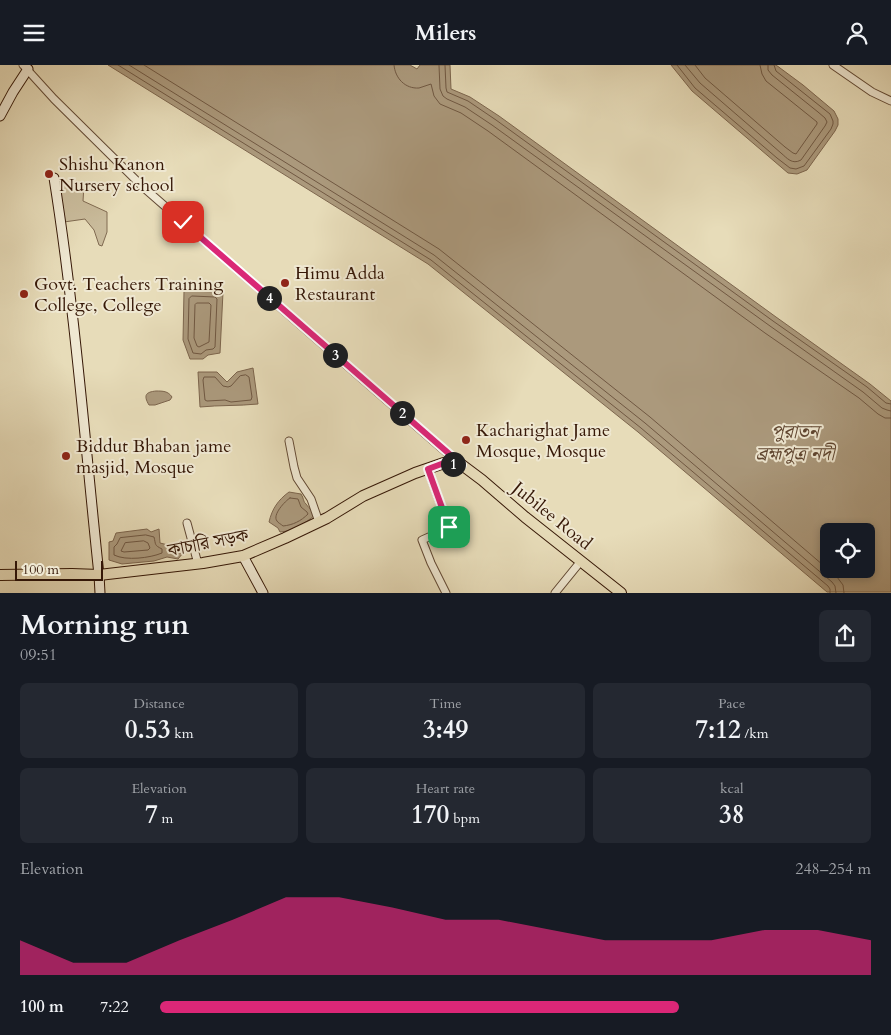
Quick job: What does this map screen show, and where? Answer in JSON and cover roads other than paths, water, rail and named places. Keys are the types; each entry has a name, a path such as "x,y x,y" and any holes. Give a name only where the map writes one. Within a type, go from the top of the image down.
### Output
{"main road":[{"name":"কাচারি সড়ক","path":"0,575 99,575 243,557 327,518 363,496 415,473 444,463 462,465"},
{"name":"Jubilee Road","path":"462,465 622,593"}],"street":[{"path":"833,65 872,92 891,101"},
{"path":"0,116 26,67 54,99 143,187 462,465"},
{"path":"54,179 64,240 77,355 100,593"},
{"path":"290,441 297,478 312,499 319,522"},
{"path":"428,469 449,527 422,540 446,593"},
{"path":"187,523 198,564"},
{"path":"243,557 263,593"},
{"path":"555,593 581,561"}],"water":[{"name":"পুরাতন ব্রহ্মপুত্র নদী","path":"108,65 410,65 417,69 420,65 450,65 451,89 470,97 499,116 891,401 891,592 827,592 638,432 428,264"},
{"path":"671,65 776,65 834,111 838,119 838,125 807,170 797,174 788,173 692,91"},
{"path":"184,291 223,292 220,353 208,355 203,359 190,359 183,340"},
{"path":"253,368 258,404 200,407 198,372 217,372 227,382 237,372"},
{"path":"156,391 165,392 172,397 170,400 149,405 146,395"},
{"path":"289,492 301,494 304,502 315,515 299,527 280,532 278,528 269,522 276,505"},
{"path":"147,529 151,532 159,529 160,543 168,545 170,553 183,553 178,559 167,557 154,561 122,564 109,560 109,542 113,541 116,533"}],"place":[{"name":"Shishu Kanon Nursery school","path":"49,174"},
{"name":"Himu Adda Restaurant","path":"285,283"},
{"name":"Govt. Teachers Training College, College","path":"24,294"},
{"name":"Kacharighat Jame Mosque, Mosque","path":"466,440"},
{"name":"Biddut Bhaban jame masjid, Mosque","path":"66,456"}]}
